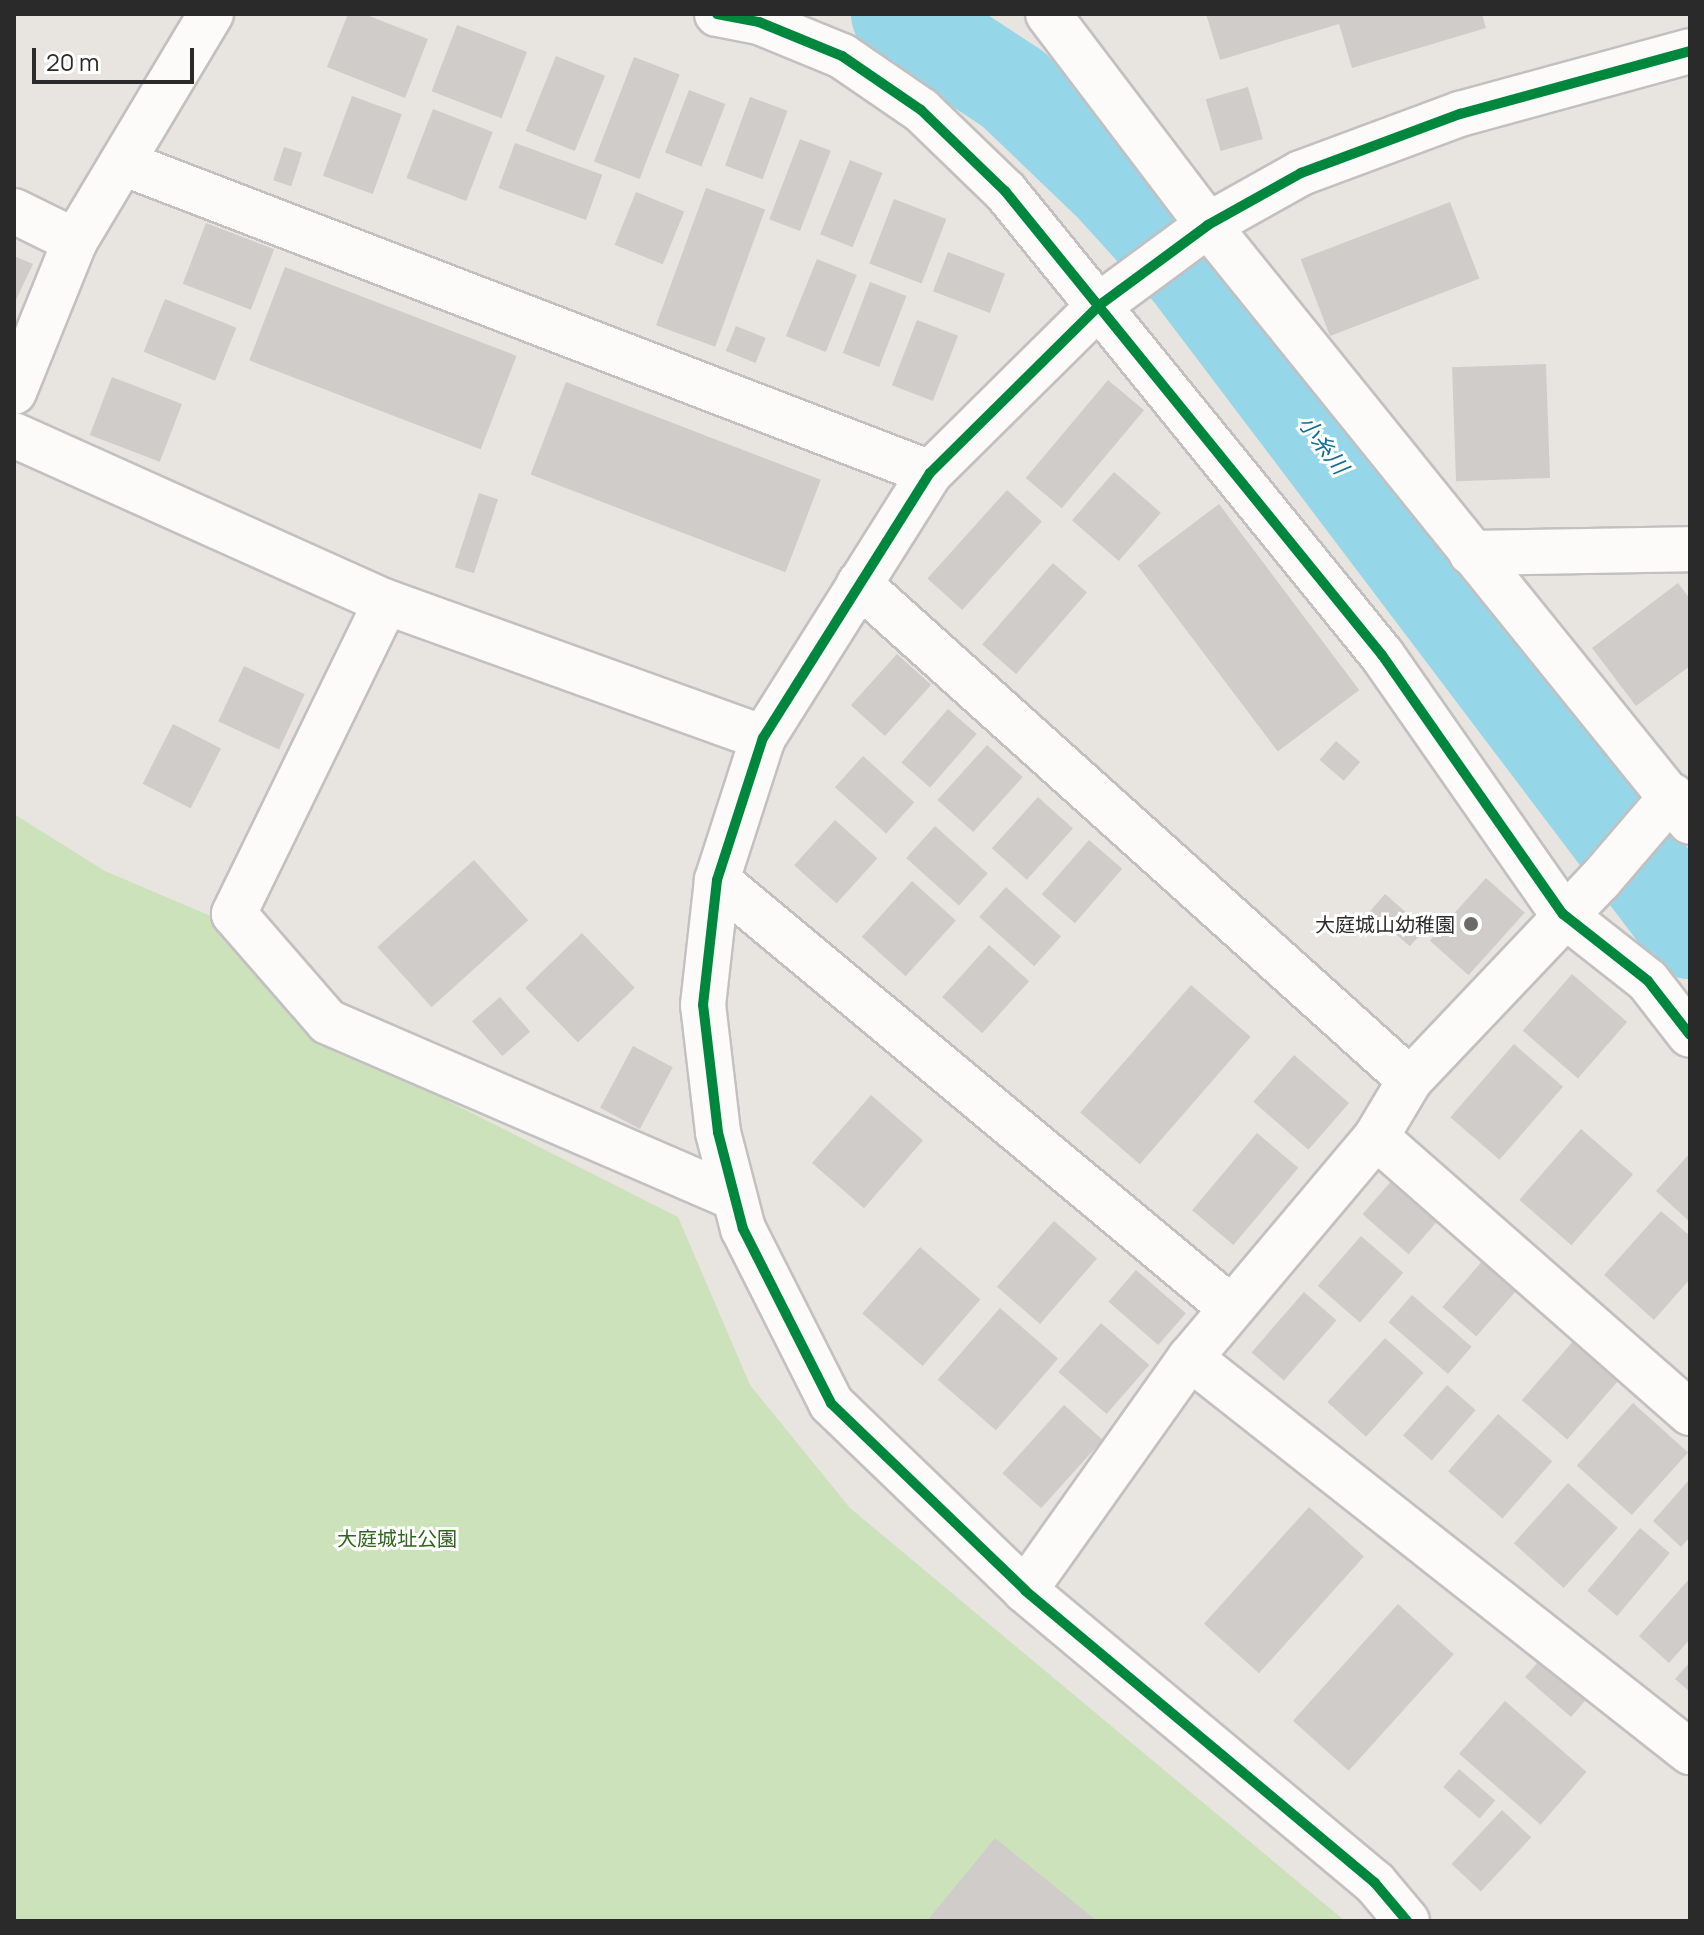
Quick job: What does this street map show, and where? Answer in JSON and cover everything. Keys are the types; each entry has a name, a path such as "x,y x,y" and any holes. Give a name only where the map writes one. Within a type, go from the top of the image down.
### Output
{"street":[{"path":"14,392 75,241 211,14"},
{"path":"717,14 759,22 842,56 921,110 1117,293 1382,655 1563,914 1648,981 1690,1035"},
{"path":"1025,1590 1190,1358 1376,1137 1410,1080 1563,914 1671,813 1471,553 1200,232 1048,14"},
{"path":"1407,1921 1375,1883 1025,1590 831,1403 743,1229 718,1132 703,1005 717,880 763,738 930,473 1117,293 1200,232 1301,173 1460,114 1690,51"},
{"path":"123,163 930,473"},
{"path":"14,211 75,241"},
{"path":"14,435 386,602 763,738"},
{"path":"1471,553 1690,549"},
{"path":"859,584 1410,1080"},
{"path":"386,602 234,914 328,1022 735,1198"},
{"path":"717,880 1231,1308"},
{"path":"1376,1137 1690,1413"},
{"path":"1190,1358 1690,1752"}],"green space":[{"name":"大庭城址公園","path":"14,814 105,871 220,920 315,1034 678,1217 750,1385 850,1508 1345,1921 14,1921"}],"building":[{"path":"348,14 364,14 428,39 405,98 327,67"},
{"path":"1206,14 1482,14 1486,28 1352,68 1339,24 1220,60"},
{"path":"457,25 527,52 502,118 432,91"},
{"path":"556,56 605,76 575,151 526,131"},
{"path":"634,57 680,75 640,179 594,162"},
{"path":"1248,87 1263,139 1221,151 1206,99"},
{"path":"689,90 725,104 701,167 665,153"},
{"path":"352,96 402,114 373,194 323,176"},
{"path":"750,97 788,111 763,179 725,166"},
{"path":"433,109 493,132 466,201 406,178"},
{"path":"800,139 831,151 800,231 769,219"},
{"path":"515,143 602,175 586,220 499,188"},
{"path":"284,147 302,153 291,186 273,180"},
{"path":"850,160 882,173 852,247 820,234"},
{"path":"706,188 765,210 715,347 656,325"},
{"path":"636,192 684,211 663,264 615,245"},
{"path":"894,199 946,219 922,283 869,263"},
{"path":"1450,202 1479,279 1330,336 1301,259"},
{"path":"206,223 274,249 251,310 183,284"},
{"path":"948,252 1005,274 990,313 933,291"},
{"path":"14,256 33,264 14,304"},
{"path":"817,259 857,275 826,352 786,336"},
{"path":"285,267 517,356 481,449 249,360"},
{"path":"870,282 906,296 879,367 843,353"},
{"path":"165,299 236,328 215,381 144,352"},
{"path":"917,320 958,336 933,401 892,385"},
{"path":"736,326 766,338 756,363 726,351"},
{"path":"1546,364 1550,478 1456,481 1452,367"},
{"path":"112,377 182,404 160,462 90,435"},
{"path":"1108,380 1144,410 1062,508 1026,478"},
{"path":"566,382 821,480 785,572 531,474"},
{"path":"1114,472 1161,513 1119,561 1072,520"},
{"path":"1007,490 1042,521 962,610 927,578"},
{"path":"479,493 498,499 474,573 455,567"},
{"path":"1219,504 1359,690 1278,751 1138,565"},
{"path":"1053,563 1087,593 1016,674 982,645"},
{"path":"1678,583 1690,599 1690,666 1636,706 1592,648"},
{"path":"897,654 931,685 885,736 851,705"},
{"path":"244,666 305,694 279,750 218,721"},
{"path":"948,709 977,734 930,788 901,763"},
{"path":"173,724 221,749 191,808 143,784"},
{"path":"1336,741 1360,762 1344,781 1320,760"},
{"path":"987,745 1023,777 973,832 937,800"},
{"path":"863,756 914,802 886,833 835,787"},
{"path":"1038,797 1073,828 1027,880 992,848"},
{"path":"835,820 877,858 837,903 794,865"},
{"path":"935,826 988,874 959,905 906,858"},
{"path":"1089,840 1122,869 1075,923 1042,894"},
{"path":"474,860 528,920 432,1007 377,947"},
{"path":"1486,878 1525,913 1468,975 1430,940"},
{"path":"912,881 956,920 906,976 862,937"},
{"path":"1006,887 1061,937 1034,966 979,917"},
{"path":"1385,894 1425,929 1410,946 1370,911"},
{"path":"582,933 635,988 578,1043 525,988"},
{"path":"989,945 1029,981 982,1033 942,997"},
{"path":"1572,974 1627,1022 1578,1078 1523,1031"},
{"path":"1191,985 1251,1037 1140,1164 1080,1113"},
{"path":"500,997 530,1032 502,1056 472,1021"},
{"path":"1514,1044 1563,1087 1499,1160 1450,1117"},
{"path":"633,1046 673,1067 640,1129 600,1108"},
{"path":"1294,1055 1349,1103 1308,1150 1253,1102"},
{"path":"871,1095 923,1140 864,1208 812,1163"},
{"path":"1581,1129 1633,1174 1571,1245 1519,1200"},
{"path":"1257,1133 1298,1168 1233,1245 1192,1210"},
{"path":"1690,1153 1690,1222 1656,1191"},
{"path":"1394,1178 1440,1218 1409,1254 1363,1214"},
{"path":"1661,1211 1690,1236 1690,1279 1654,1320 1604,1275"},
{"path":"1054,1221 1097,1258 1040,1324 997,1287"},
{"path":"1361,1236 1403,1273 1360,1323 1318,1286"},
{"path":"920,1247 980,1299 923,1366 862,1313"},
{"path":"1485,1258 1519,1288 1476,1337 1442,1307"},
{"path":"1136,1270 1186,1313 1158,1345 1108,1302"},
{"path":"1304,1292 1336,1320 1284,1381 1252,1352"},
{"path":"1412,1295 1472,1347 1448,1374 1388,1322"},
{"path":"1000,1308 1058,1359 996,1430 938,1380"},
{"path":"1101,1323 1149,1365 1107,1414 1058,1372"},
{"path":"1385,1338 1424,1373 1366,1437 1327,1402"},
{"path":"1575,1339 1620,1378 1567,1439 1522,1400"},
{"path":"1447,1385 1476,1410 1432,1460 1403,1436"},
{"path":"1633,1403 1688,1453 1632,1515 1577,1465"},
{"path":"1064,1405 1103,1440 1041,1508 1002,1473"},
{"path":"1498,1414 1552,1461 1502,1519 1448,1471"},
{"path":"1690,1479 1690,1537 1681,1547 1653,1521"},
{"path":"1568,1483 1618,1528 1564,1588 1514,1543"},
{"path":"1309,1507 1364,1557 1259,1673 1204,1624"},
{"path":"1640,1528 1670,1553 1617,1616 1587,1591"},
{"path":"1690,1578 1690,1639 1669,1663 1639,1636"},
{"path":"1398,1604 1454,1654 1349,1771 1293,1721"},
{"path":"1544,1655 1590,1695 1571,1717 1525,1677"},
{"path":"1690,1662 1690,1692 1675,1679"},
{"path":"1505,1701 1587,1772 1541,1825 1459,1754"},
{"path":"1459,1769 1495,1800 1479,1819 1443,1787"},
{"path":"1502,1810 1531,1837 1481,1891 1452,1864"},
{"path":"995,1838 1097,1921 927,1921"}],"waterway":[{"name":"小糸川","path":"899,14 1013,89 1114,186 1190,270 1690,931"}],"cycle path":[{"path":"717,14 759,22 842,56 921,110 1005,191 1382,655 1563,914 1648,981 1690,1035"},
{"path":"1407,1921 1375,1883 1025,1590 831,1403 743,1229 718,1132 703,1005 717,880 763,738 930,473 1101,304 1208,225 1301,173 1460,114 1690,51"}],"place":[{"name":"大庭城山幼稚園","path":"1471,924"}]}
